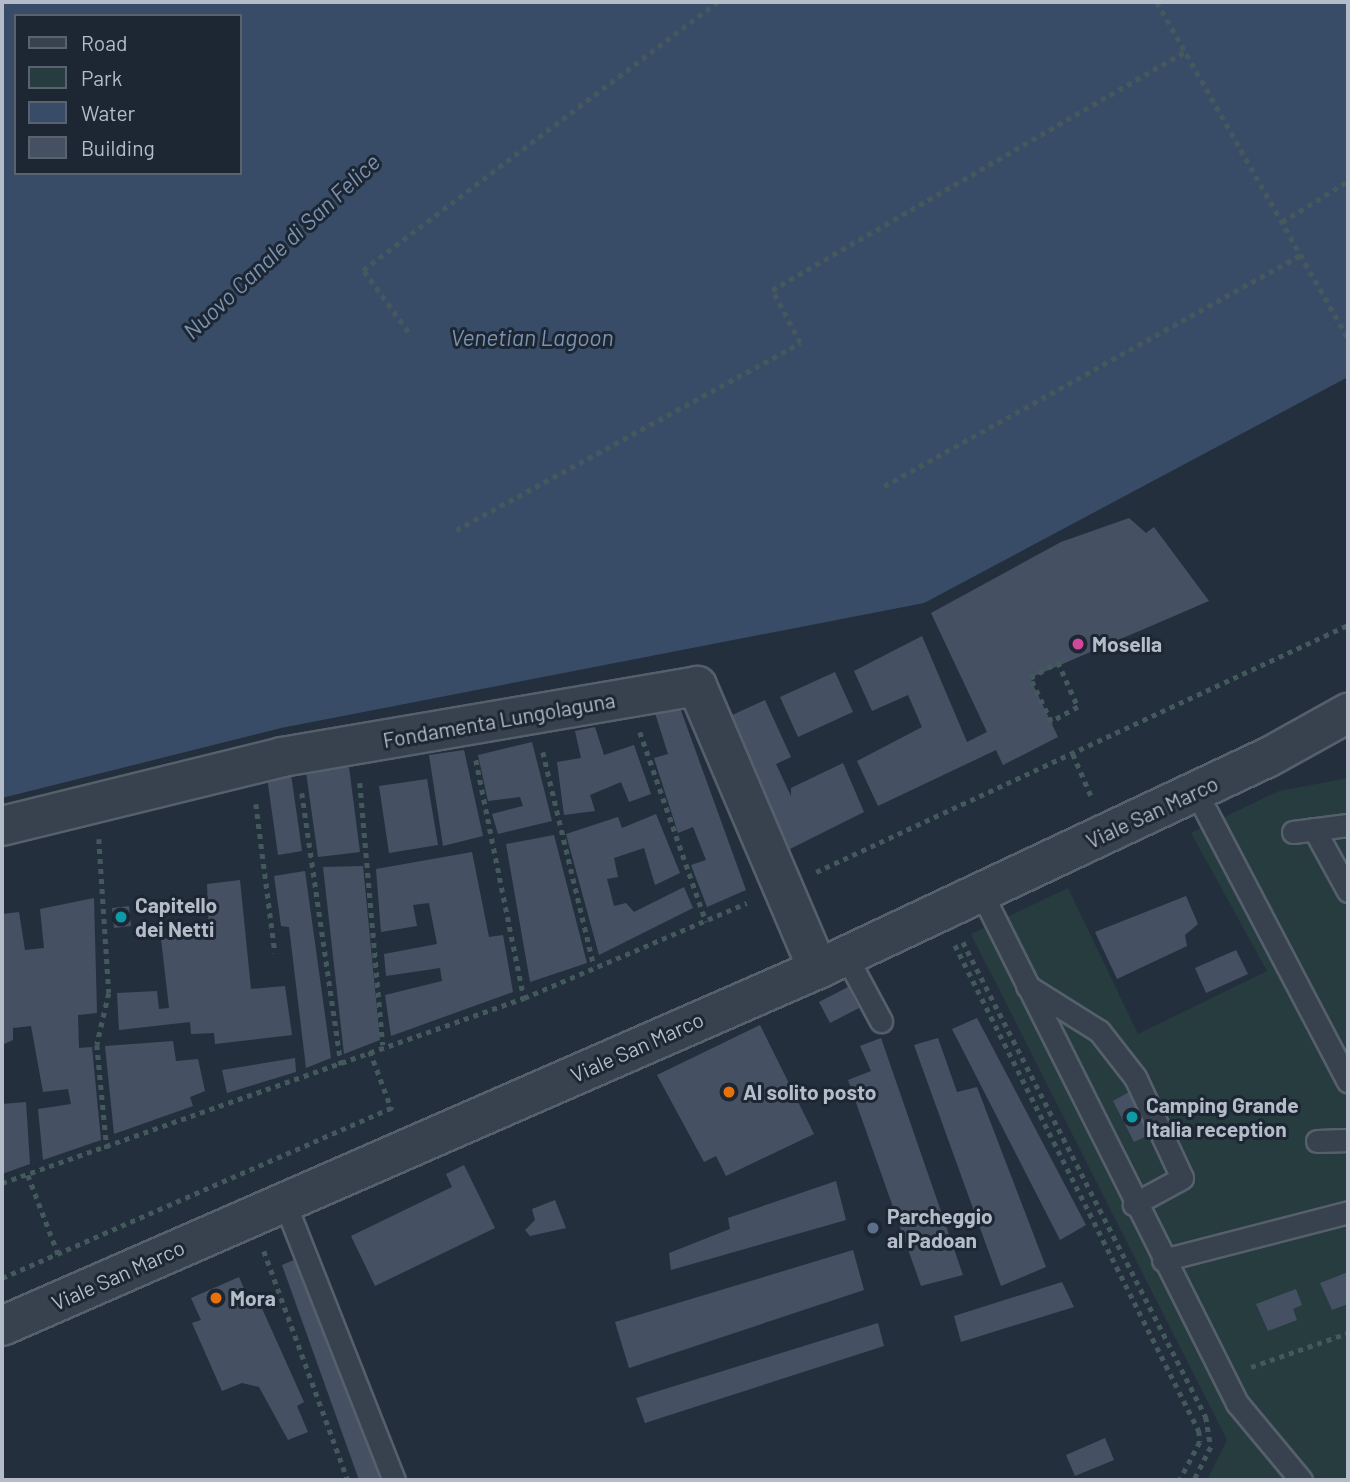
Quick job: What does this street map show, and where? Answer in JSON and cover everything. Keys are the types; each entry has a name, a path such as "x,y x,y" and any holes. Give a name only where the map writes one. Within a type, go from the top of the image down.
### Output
{"street":[{"name":"Fondamenta Lungolaguna","path":"2,827 297,754 697,686 782,887 832,962"},
{"name":"Viale San Marco","path":"2,1326 832,962 948,924 981,892 1267,758 1348,713"},
{"name":"Viale San Marco","path":"1267,758 1348,744"}],"lane":[{"path":"1196,792 1348,1081"},
{"path":"1348,825 1304,831 1348,891"},
{"path":"981,892 1025,985 1237,1403 1301,1480"},
{"path":"832,962 881,1021"},
{"path":"1025,985 1099,1031 1135,1077 1188,1175 1135,1204"},
{"path":"1317,1141 1348,1140"},
{"path":"285,1202 394,1480"},
{"path":"1163,1260 1348,1212"}],"path":[{"path":"408,332 363,270 718,2"},
{"path":"1157,2 1348,338"},
{"path":"456,530 800,343 772,290 1185,52"},
{"path":"1282,222 1348,181"},
{"path":"884,485 1301,255"},
{"path":"2,1183 107,1150 341,1065 383,1045 524,998 594,966 706,922 1348,625"},
{"path":"1058,662 1078,707 1051,722 1030,678 1058,662"},
{"path":"631,697 706,922"},
{"path":"534,713 594,966"},
{"path":"469,725 524,998"},
{"path":"356,744 383,1045"},
{"path":"297,754 341,1065"},
{"path":"1073,754 1097,808"},
{"path":"250,765 275,954"},
{"path":"93,804 109,993 97,1045 107,1150"},
{"path":"948,924 1199,1431 1200,1442 1180,1480"},
{"path":"948,924 1206,1417 1211,1447 1194,1480"},
{"path":"370,1051 394,1116"},
{"path":"2,1278 391,1108"},
{"path":"28,1175 63,1267"},
{"path":"262,1245 348,1480"},
{"path":"1224,1377 1348,1333"}],"green space":[{"path":"1348,778 1348,1480 1207,1480 1227,1440 971,934 1068,888 1138,1034 1267,971 1191,833 1279,791"}],"water":[{"name":"Venetian Lagoon","path":"2,2 1348,2 1348,377 924,603 281,728 2,798"}],"building":[{"path":"1129,518 1146,533 1154,527 1209,601 1030,678 1058,737 1003,765 996,750 878,806 857,761 922,727 908,695 872,711 854,671 922,636 967,742 987,732 931,613 1061,542"},
{"path":"835,672 853,712 798,737 780,697"},
{"path":"765,700 791,757 776,764 791,796 791,788 843,763 864,812 788,850 719,721"},
{"path":"679,705 746,890 707,907 691,865 706,860 693,827 678,833 654,758 668,754 655,713"},
{"path":"595,727 604,755 634,745 651,794 629,802 621,782 590,795 595,811 564,815 557,762 581,758 575,731"},
{"path":"532,742 552,821 498,834 492,814 523,806 520,797 488,801 478,755"},
{"path":"464,750 483,836 443,846 429,755"},
{"path":"349,767 360,852 318,857 306,772"},
{"path":"291,774 302,851 278,855 267,777"},
{"path":"427,779 438,845 389,853 379,786"},
{"path":"656,814 680,873 655,885 644,848 614,858 618,877 607,879 614,906 626,903 634,912 684,887 693,908 599,955 566,834 618,817 622,828"},
{"path":"554,835 587,963 530,982 506,844"},
{"path":"472,852 489,937 503,935 513,992 391,1036 385,995 442,981 440,968 386,976 384,954 437,944 429,903 413,905 417,926 381,932 376,869"},
{"path":"363,866 380,1040 344,1054 323,867"},
{"path":"305,871 331,1058 306,1068 289,927 281,926 274,876"},
{"path":"240,880 251,989 285,986 292,1035 215,1044 214,1033 191,1034 190,1022 119,1030 117,993 157,991 159,1009 169,1008 161,939 209,933 207,884"},
{"path":"1186,896 1198,924 1185,935 1187,946 1117,979 1095,932"},
{"path":"94,898 97,1013 78,1015 79,1048 92,1047 101,1140 43,1160 38,1109 71,1104 68,1089 43,1092 31,1026 13,1028 13,1040 2,1045 2,914 19,912 25,950 44,948 40,909"},
{"name":"Capitello dei Netti","path":"129,906 131,926 114,928 112,908"},
{"path":"1236,950 1248,974 1206,993 1195,968"},
{"path":"848,987 859,1008 830,1023 819,1002"},
{"path":"977,1018 1086,1225 1060,1240 952,1029"},
{"name":"Al solito posto","path":"760,1025 814,1134 726,1176 716,1156 704,1162 657,1075"},
{"path":"881,1038 963,1275 921,1286 848,1080 871,1071 860,1046"},
{"path":"938,1038 957,1092 977,1087 1046,1267 1001,1286 914,1045"},
{"path":"173,1041 176,1061 198,1059 205,1091 190,1097 193,1106 114,1134 105,1046"},
{"path":"295,1058 296,1072 227,1093 222,1070"},
{"name":"Camping Grande Italia reception","path":"1129,1092 1151,1134 1134,1142 1113,1101"},
{"path":"26,1102 30,1164 2,1174 2,1104"},
{"path":"464,1165 495,1228 375,1286 351,1236 452,1187 446,1174"},
{"path":"836,1181 846,1220 671,1270 669,1253 730,1229 728,1218"},
{"path":"555,1200 566,1228 530,1236 525,1230 535,1220 532,1209"},
{"path":"853,1250 864,1290 629,1368 615,1322"},
{"path":"294,1260 313,1287 381,1480 359,1480 282,1265"},
{"path":"1348,1272 1348,1304 1332,1310 1320,1283"},
{"path":"239,1277 248,1298 256,1295 304,1402 297,1406 308,1432 288,1440 259,1387 242,1383 222,1391 192,1323 201,1320 191,1298"},
{"path":"1062,1282 1074,1307 961,1342 954,1316"},
{"path":"1296,1289 1302,1305 1293,1309 1297,1320 1268,1331 1256,1304"},
{"path":"878,1323 884,1346 645,1423 636,1398"},
{"path":"1105,1438 1114,1460 1075,1476 1066,1455"}],"place":[{"name":"Mosella","path":"1078,644"},
{"name":"Capitello dei Netti","path":"121,917"},
{"name":"Al solito posto","path":"729,1092"},
{"name":"Camping Grande Italia reception","path":"1132,1117"},
{"name":"Parcheggio al Padoan","path":"873,1228"},
{"name":"Mora","path":"216,1298"}],"water label":[{"name":"Nuovo Canale di San Felice","path":"281,246"}]}
